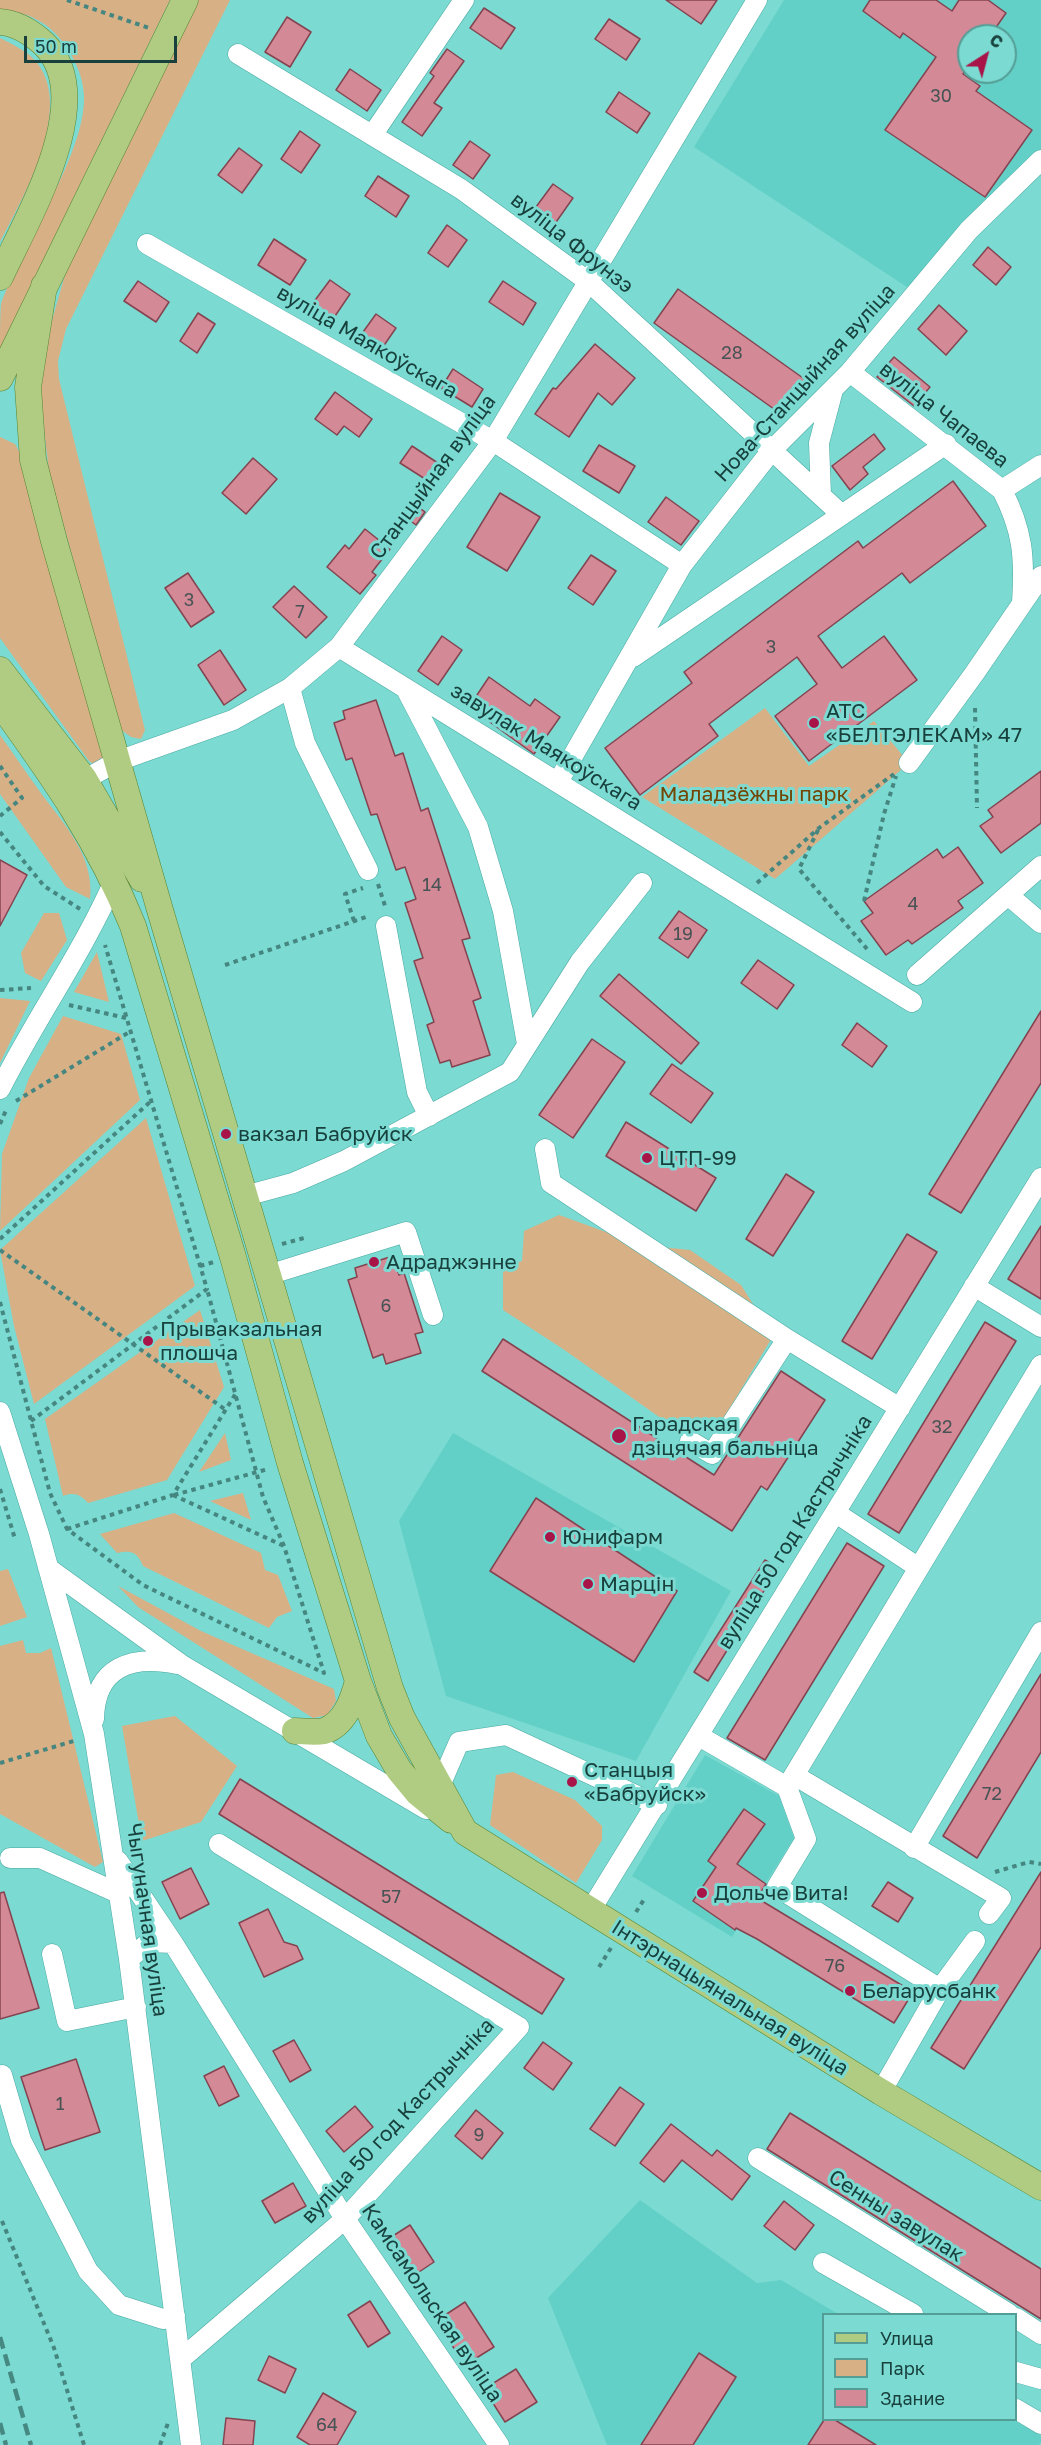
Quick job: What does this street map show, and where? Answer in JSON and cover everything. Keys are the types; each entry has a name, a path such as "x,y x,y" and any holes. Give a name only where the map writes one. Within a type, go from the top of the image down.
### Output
{"main road":[{"path":"0,378 185,0"},
{"path":"0,22 23,28 50,50 64,81 66,99 61,138 0,277"},
{"path":"44,286 27,387 33,460 54,541 160,910 390,1688 402,1718 439,1788"},
{"path":"0,670 74,785 160,910"},
{"path":"0,703 74,785 133,926 233,1257 290,1463 358,1681 379,1736 399,1770 418,1793 465,1832"},
{"path":"295,1731 324,1731 340,1720 351,1704 358,1681"},
{"name":"Інтэрнацыянальная вуліца","path":"439,1788 465,1832 881,2092 1041,2187"}],"street":[{"path":"373,134 464,0"},
{"name":"Станцыйная вуліца","path":"74,785 118,761 233,720 290,688 339,647 493,441 757,0"},
{"name":"вуліца Фрунзэ","path":"238,54 461,189 589,282 842,515"},
{"name":"Нова-Станцыйная вуліца","path":"558,782 682,565 772,450 850,372 969,230 1041,160"},
{"name":"вуліца Маякоўскага","path":"147,244 493,441 682,565"},
{"name":"вуліца Чапаева","path":"850,372 946,444 1002,490 1015,514 1025,559 1022,603"},
{"path":"821,495 819,443 832,390"},
{"path":"628,660 946,444"},
{"path":"1002,490 1041,465"},
{"path":"909,763 975,674 1041,576"},
{"name":"завулак Маякоўскага","path":"339,647 912,1002"},
{"path":"290,688 305,743 368,870"},
{"path":"405,688 478,827 503,911 527,1044"},
{"path":"917,975 1041,867"},
{"path":"7,1097 49,997 97,919 115,879"},
{"path":"245,1196 293,1183 344,1161 510,1072 580,962 642,884"},
{"path":"1008,895 1041,923"},
{"path":"386,926 417,1092 429,1116"},
{"path":"545,1149 551,1183 787,1339 900,1408"},
{"name":"вуліца 50 год Кастрычніка","path":"590,1911 1041,1178"},
{"path":"268,1275 406,1232 433,1316"},
{"path":"974,1286 1041,1327"},
{"path":"690,1441 712,1454 787,1339"},
{"path":"940,1989 777,1887 806,1839 790,1781 1041,1365"},
{"name":"Чыгуначная вуліца","path":"0,1412 48,1568 94,1734 115,1856 136,2007 191,2445"},
{"path":"836,1513 919,1568"},
{"path":"48,1568 182,1665 465,1832"},
{"path":"914,1848 1041,1632"},
{"path":"94,1734 94,1708 99,1691 117,1668 153,1659 182,1665"},
{"path":"439,1788 459,1742 506,1735 657,1805"},
{"path":"699,1736 790,1781 1001,1898 989,1914"},
{"name":"вуліца 50 год Кастрычніка","path":"181,2359 345,2218 519,2027 219,1844"},
{"name":"Камсамольская вуліца","path":"115,1856 173,1943 345,2218 499,2445"},
{"path":"10,1858 40,1858 120,1894"},
{"path":"881,2092 940,1989 975,1941"},
{"path":"129,1959 149,1942 173,1943"},
{"path":"52,1954 67,2021 136,2007"},
{"path":"2,2075 21,2140 88,2271 119,2305 163,2319 175,2316"},
{"name":"Сенны завулак","path":"758,2158 1007,2313"},
{"path":"823,2263 911,2313"},
{"path":"1017,2320 1041,2334"},
{"path":"1017,2372 1041,2379"},
{"path":"1017,2410 1041,2424"}],"path":[{"path":"67,0 168,34"},
{"path":"975,674 977,808"},
{"path":"0,766 22,798 0,816"},
{"path":"743,896 819,828 897,772 884,814 864,901"},
{"path":"819,828 799,869 872,956"},
{"path":"0,832 44,886 97,919 237,1392 263,1497 284,1546 324,1673 143,1585 67,1529 50,1493 0,1302"},
{"path":"225,965 387,910 377,884 345,894 354,921"},
{"path":"0,990 31,988"},
{"path":"59,1003 127,1018"},
{"path":"0,1124 7,1097 131,1031"},
{"path":"0,1239 151,1101"},
{"path":"0,1250 226,1410"},
{"path":"31,1421 207,1289"},
{"path":"173,1495 237,1392"},
{"path":"67,1529 173,1495 257,1472"},
{"path":"0,1489 15,1539"},
{"path":"173,1495 284,1546"},
{"path":"0,1763 94,1734"},
{"path":"970,1880 1029,1862 1041,1864"},
{"path":"2,2221 54,2348 84,2445"}],"shaded area":[{"path":"784,0 1041,0 1041,154 913,291 694,147"},
{"path":"453,1433 731,1591 636,1761 446,1696 399,1521"},
{"path":"705,1755 779,1796 794,1838 732,1937 632,1876"},
{"path":"640,2200 757,2283 781,2280 836,2313 822,2313 822,2421 1015,2421 1041,2436 1041,2442 1039,2445 607,2445 548,2298"}],"green space":[{"path":"0,0 170,0 0,349 1,304 75,145 82,119 84,96 78,69 59,37 37,20 19,13 0,10"},
{"path":"196,0 230,0 66,329 58,361 59,379 145,730 141,739 131,737 120,729 49,472 40,395 45,345 70,257"},
{"path":"0,38 26,52 38,64 47,83 50,105 41,154 21,202 0,242"},
{"path":"0,437 15,444 20,453 99,728 104,761 96,766 89,761 0,638"},
{"name":"Маладзёжны парк","path":"765,708 809,766 874,721 909,763 775,879 642,797"},
{"path":"0,735 75,840 87,868 90,899 66,887 0,794"},
{"path":"44,913 59,913 67,940 41,981 25,973 21,953"},
{"path":"97,952 109,1002 74,992"},
{"path":"0,998 30,1001 0,1063"},
{"path":"63,1016 121,1034 140,1100 0,1231 2,1154 29,1078"},
{"path":"146,1118 195,1286 34,1404 14,1326 0,1250"},
{"path":"559,1215 642,1245 690,1250 741,1285 773,1336 715,1433 662,1419 503,1310 503,1267 522,1261 524,1231"},
{"path":"200,1310 224,1387 167,1480 88,1503 77,1495 63,1496 45,1419"},
{"path":"225,1433 231,1460 199,1472"},
{"path":"243,1493 251,1520 210,1501"},
{"path":"174,1513 261,1553 265,1570 278,1575 292,1611 277,1617 269,1628 143,1566 133,1553 117,1553 100,1534"},
{"path":"8,1569 27,1617 0,1626 0,1571"},
{"path":"118,1586 201,1631 334,1689 336,1701 327,1715 313,1718 138,1607"},
{"path":"23,1640 26,1653 40,1653 51,1648 103,1862 95,1867 0,1814 0,1646"},
{"path":"175,1716 237,1766 201,1822 142,1841 122,1726"},
{"path":"513,1772 575,1800 602,1826 602,1840 576,1883 490,1825 496,1775"}],"building":[{"path":"666,0 717,0 701,24"},
{"path":"870,0 936,0 952,11 959,0 988,0 1006,13 998,24 957,24 957,84 977,84 980,86 976,91 1032,130 985,197 885,130 936,57 903,33 900,38 863,11"},
{"path":"484,8 515,28 501,49 470,28"},
{"path":"287,17 311,32 290,67 265,52"},
{"path":"609,19 640,39 626,60 595,39"},
{"path":"447,49 464,61 434,103 442,108 422,136 402,122 434,76 430,73"},
{"path":"350,69 381,90 367,111 336,90"},
{"path":"619,92 650,113 637,133 606,112"},
{"path":"300,131 320,145 301,173 281,159"},
{"path":"470,141 490,155 473,179 453,165"},
{"path":"239,148 262,165 242,193 218,175"},
{"path":"378,176 409,196 396,217 365,196"},
{"path":"553,184 573,198 554,225 533,211"},
{"path":"447,225 467,240 448,267 428,253"},
{"path":"274,239 306,260 290,285 258,265"},
{"path":"988,247 1011,267 996,285 973,265"},
{"path":"330,280 350,294 331,322 310,307"},
{"path":"138,281 169,302 156,322 124,301"},
{"path":"503,281 536,303 523,325 489,302"},
{"path":"678,289 810,383 785,417 654,323"},
{"path":"939,305 967,331 946,355 918,329"},
{"path":"198,313 215,324 197,353 180,341"},
{"path":"376,314 396,328 378,354 358,339"},
{"path":"595,344 635,378 612,405 598,393 569,437 535,414 553,388 556,389"},
{"path":"894,357 930,387 914,406 877,377"},
{"path":"453,369 483,389 472,407 441,388"},
{"path":"335,392 372,419 359,437 344,426 337,435 315,419"},
{"path":"874,434 885,449 863,467 868,474 850,490 832,466"},
{"path":"599,445 635,466 619,493 583,471"},
{"path":"412,446 444,467 433,484 400,463"},
{"path":"253,458 277,479 246,514 222,493"},
{"path":"953,481 986,526 910,583 902,573 818,636 842,668 884,636 917,680 809,761 775,716 817,684 797,657 709,724 718,736 640,795 605,748 692,683 684,672 858,541 863,548"},
{"path":"500,493 540,517 507,571 467,547"},
{"path":"666,497 699,521 681,545 648,522"},
{"path":"413,503 425,512 416,525 404,516"},
{"path":"365,529 390,549 372,572 376,575 360,594 327,567 345,545 349,549"},
{"path":"591,555 616,571 593,605 568,588"},
{"path":"188,573 214,612 191,627 165,588"},
{"path":"294,586 327,617 306,638 273,607"},
{"path":"442,636 462,650 438,685 418,671"},
{"path":"220,650 246,690 224,705 198,665"},
{"path":"489,677 530,706 535,699 560,717 534,754 469,707"},
{"path":"376,700 395,756 403,753 421,811 428,808 470,938 462,940 481,998 473,1001 490,1055 452,1067 450,1060 440,1063 427,1025 434,1022 414,961 423,958 405,903 416,899 405,867 396,870 377,814 371,815 352,758 346,760 334,723 345,719 343,711"},
{"path":"1041,771 1041,823 1001,853 980,826 993,817 988,810"},
{"path":"958,847 983,883 958,901 963,908 912,944 908,940 886,955 861,921 873,913 864,901 937,849 943,858"},
{"path":"0,860 27,875 0,926"},
{"path":"679,911 707,930 688,958 659,938"},
{"path":"758,960 794,985 777,1009 741,983"},
{"path":"619,974 699,1043 681,1064 600,996"},
{"path":"1041,1011 1041,1083 961,1213 929,1194"},
{"path":"857,1023 887,1046 872,1067 842,1045"},
{"path":"592,1039 625,1062 573,1138 539,1115"},
{"path":"672,1064 713,1093 691,1123 650,1094"},
{"name":"ЦТП-99","path":"626,1122 716,1178 696,1211 606,1156"},
{"path":"786,1174 814,1192 773,1256 746,1239"},
{"path":"1041,1226 1041,1299 1008,1279"},
{"path":"907,1234 937,1252 872,1359 842,1341"},
{"path":"393,1256 399,1275 404,1273 423,1332 415,1334 421,1353 386,1364 383,1354 373,1358 348,1280 357,1277 355,1268"},
{"path":"985,1322 1016,1341 899,1533 868,1514"},
{"name":"Гарадская дзіцячая бальніца","path":"503,1339 714,1475 781,1371 825,1400 767,1490 761,1486 732,1531 482,1371"},
{"name":"Марцін","path":"536,1498 677,1591 634,1662 490,1571"},
{"path":"847,1543 884,1566 765,1760 727,1738"},
{"path":"765,1560 778,1568 708,1681 694,1672"},
{"path":"1041,1674 1041,1752 977,1858 943,1836"},
{"path":"240,1779 564,1979 542,2014 219,1814"},
{"path":"744,1809 765,1824 737,1864 766,1884 757,1898 913,1992 894,2023 757,1939 736,1928 735,1930 693,1901 716,1867 708,1861"},
{"path":"191,1868 209,1904 180,1919 162,1882"},
{"path":"1041,1872 1041,1947 964,2069 931,2048"},
{"path":"888,1882 913,1898 898,1922 872,1906"},
{"path":"4,1892 39,2008 0,2019 0,1893"},
{"path":"268,1909 284,1942 297,1946 303,1959 264,1977 239,1923"},
{"path":"294,2040 311,2070 290,2082 273,2051"},
{"path":"543,2042 572,2063 553,2090 524,2068"},
{"path":"76,2059 100,2132 45,2150 21,2077"},
{"path":"224,2066 239,2096 219,2106 204,2076"},
{"path":"620,2087 644,2104 615,2146 590,2129"},
{"path":"355,2106 373,2127 344,2152 326,2131"},
{"path":"476,2110 503,2133 482,2159 455,2136"},
{"path":"790,2113 1041,2269 1041,2319 767,2149"},
{"path":"671,2124 712,2156 717,2150 750,2176 732,2200 682,2160 664,2182 640,2163"},
{"path":"293,2183 306,2206 275,2223 262,2201"},
{"path":"784,2201 814,2225 795,2250 764,2226"},
{"path":"410,2225 434,2262 410,2278 385,2241"},
{"path":"370,2301 390,2333 368,2347 348,2315"},
{"path":"465,2302 494,2347 465,2365 436,2321"},
{"path":"699,2353 736,2377 693,2445 641,2445"},
{"path":"269,2356 296,2369 285,2393 258,2380"},
{"path":"516,2369 537,2402 505,2422 484,2389"},
{"path":"323,2393 356,2412 337,2445 310,2445 297,2437"},
{"path":"226,2418 255,2421 253,2445 223,2445"},
{"path":"823,2421 837,2421 876,2445 808,2445"}],"railway":[{"path":"0,2337 31,2445"},
{"path":"0,2423 6,2445"}],"place":[{"name":"АТС «БЕЛТЭЛЕКАМ» 47","path":"814,723"},
{"name":"вакзал Бабруйск","path":"226,1134"},
{"name":"ЦТП-99","path":"647,1158"},
{"name":"Адраджэнне","path":"374,1262"},
{"name":"Прывакзальная плошча","path":"148,1341"},
{"name":"Гарадская дзіцячая бальніца","path":"619,1436"},
{"name":"Юнифарм","path":"550,1537"},
{"name":"Марцін","path":"588,1584"},
{"name":"Станцыя «Бабруйск»","path":"572,1782"},
{"name":"Дольче Вита!","path":"702,1893"},
{"name":"Беларусбанк","path":"850,1991"}]}
